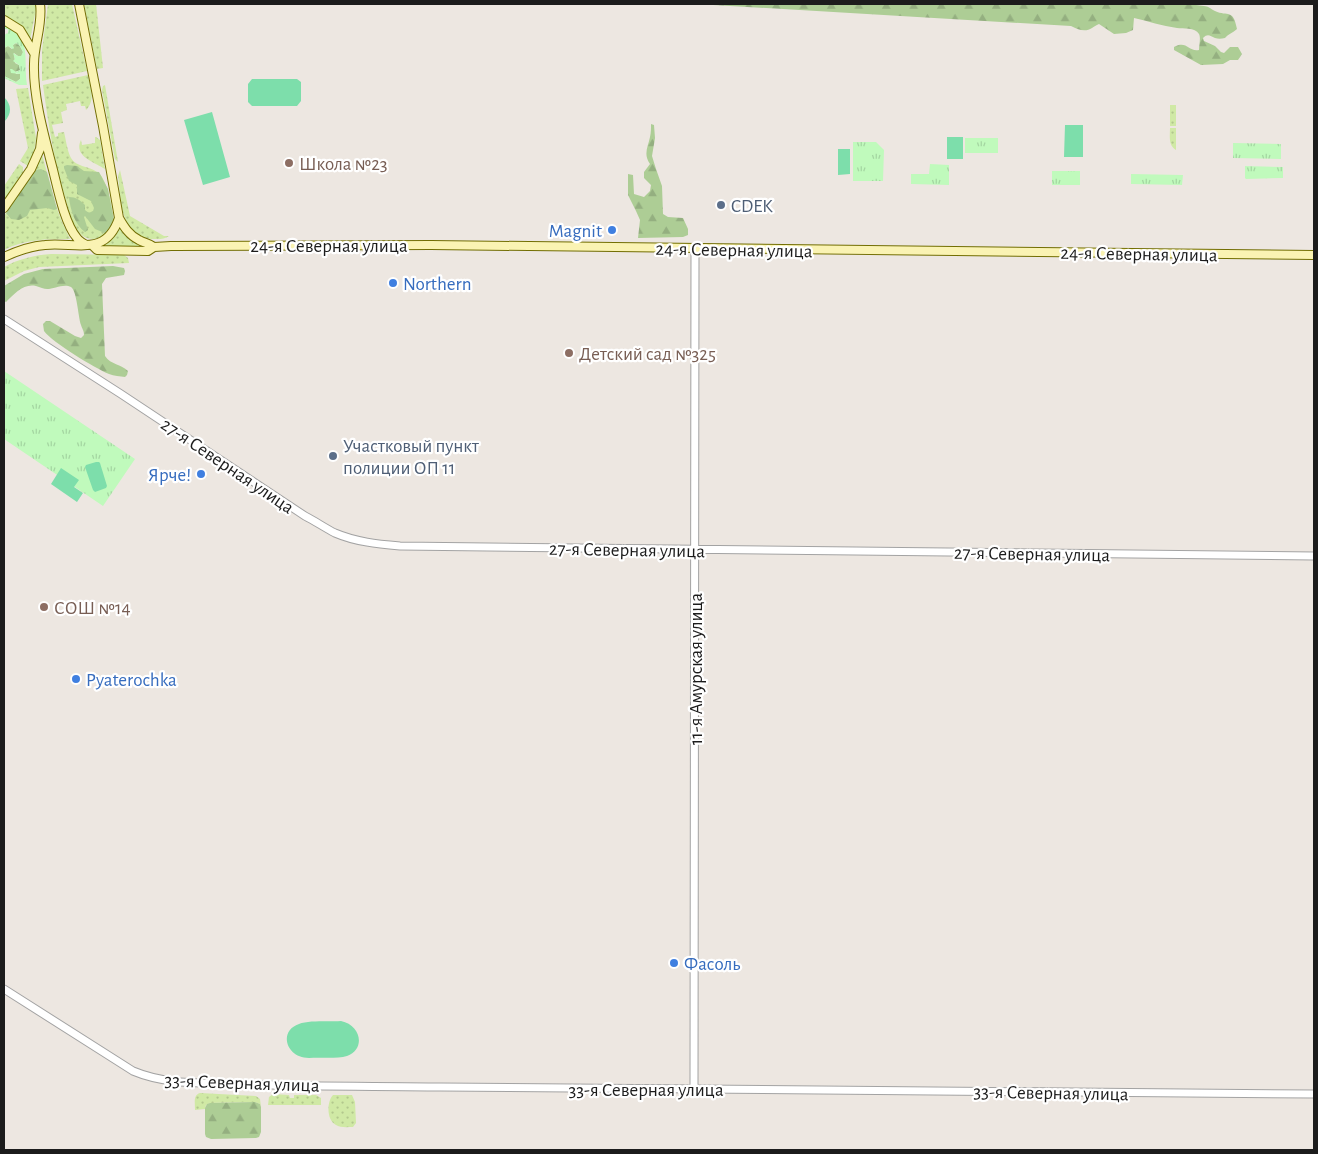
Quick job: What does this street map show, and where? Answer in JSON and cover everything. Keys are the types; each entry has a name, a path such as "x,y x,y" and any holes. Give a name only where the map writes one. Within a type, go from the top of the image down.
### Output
{"main road":[{"path":"42,6 34,53 34,74 42,128 68,220 78,240 89,245 103,241 111,235 119,218 104,132 78,6"},
{"path":"4,20 20,30 34,53"},
{"path":"4,208 35,161 40,149 42,128"},
{"name":"24-я Северная улица","path":"119,218 130,234 139,240 150,243 154,247"},
{"name":"24-я Северная улица","path":"4,257 38,246 56,245 89,245 97,250 148,251 154,247 431,245 1314,255"}],"street":[{"name":"11-я Амурская улица","path":"694,1089 695,248"},
{"name":"27-я Северная улица","path":"4,319 305,516 336,533 378,544 400,546 695,550 1314,556"},
{"name":"33-я Северная улица","path":"4,989 133,1071 157,1079 190,1083 293,1086 1314,1094"}],"green space":[{"path":"4,4 37,4 30,40 26,31 20,25 4,16"},
{"path":"48,4 72,4 87,71 42,81 42,50"},
{"path":"84,4 96,4 103,68 97,69"},
{"path":"696,4 1188,4 1207,6 1220,13 1232,16 1237,29 1225,38 1217,39 1208,35 1203,38 1204,41 1215,46 1221,52 1224,53 1230,47 1238,47 1242,54 1238,60 1230,60 1223,64 1201,65 1174,50 1174,47 1178,45 1185,45 1199,50 1200,37 1197,32 1192,29 1171,27 1134,18 1133,30 1114,34 1099,24 1084,30 1071,26"},
{"path":"4,23 13,29 23,43 26,58 27,85 19,85 4,78 4,76 16,82 20,79 20,74 11,73 10,69 16,72 20,70 19,65 13,61 15,59 13,53 21,56 23,52 16,43 13,45 13,49 8,46 4,48 4,35 8,33 8,29 4,29"},
{"path":"16,43 23,52 22,56 14,53 15,63 19,65 20,70 15,72 20,74 20,79 16,82 4,76 4,48 8,46 12,49"},
{"path":"88,75 92,98 89,106 86,110 85,106 81,106 80,101 66,104 67,110 61,112 63,123 52,125 55,137 58,136 58,133 64,132 68,152 73,161 99,173 107,188 114,221 112,227 105,235 94,239 83,236 79,232 69,211 49,127 43,85"},
{"path":"252,79 297,79 301,82 301,101 297,106 252,106 248,102 248,84"},
{"path":"105,85 118,162 115,159 102,90"},
{"path":"28,88 36,138 34,152 28,166 20,161 28,148 16,89"},
{"path":"4,97 10,110 4,122"},
{"path":"1170,105 1176,105 1176,126 1170,126"},
{"path":"212,112 230,177 203,185 184,120"},
{"path":"651,124 654,125 655,138 652,156 662,186 663,214 668,217 683,218 688,229 688,235 683,237 638,238 640,220 628,195 628,174 633,175 634,194 644,197 650,191 651,185 644,178 644,172 650,164 646,154"},
{"path":"1065,125 1083,125 1083,157 1064,157"},
{"path":"1170,128 1176,128 1176,150 1171,143"},
{"path":"95,137 100,140 105,169 86,158 80,150 81,140 82,145 95,143"},
{"path":"947,137 963,137 963,159 947,159"},
{"path":"965,138 998,138 998,153 965,153"},
{"path":"853,142 876,142 884,150 883,181 853,181"},
{"path":"1233,143 1281,144 1281,159 1233,158"},
{"path":"838,149 850,149 850,174 838,175"},
{"path":"42,154 55,203 70,239 28,242 4,250 4,216 26,184"},
{"path":"19,164 23,167 23,173 4,200 4,186"},
{"path":"930,164 949,165 949,185 911,184 911,174 929,174"},
{"path":"67,165 77,166 84,171 99,172 108,189 114,221 112,228 107,234 95,229 85,216 88,230 85,232 76,221 69,197 76,198 85,205 85,210 88,212 93,211 94,208 91,201 77,194 77,185 69,181 64,168"},
{"path":"1245,166 1283,167 1283,178 1246,179"},
{"path":"41,169 47,172 57,209 30,210 27,216 19,220 11,219 6,213 36,170"},
{"path":"120,170 130,216 164,236 169,236 151,239 133,231 124,215 118,176"},
{"path":"1052,171 1080,171 1080,185 1052,185"},
{"path":"1131,174 1183,175 1182,185 1131,184"},
{"path":"120,227 125,235 132,240 148,247 99,246 112,240"},
{"path":"51,254 124,255 128,258 129,263 39,267 24,271 4,281 4,267 27,258"},
{"path":"113,266 124,268 125,271 124,275 106,278 102,284 105,356 128,371 125,377 111,375 94,366 65,348 44,331 43,324 46,321 50,321 75,336 81,338 84,335 75,293 71,287 62,286 47,289 32,285 27,286 19,290 6,302 4,301 4,286 24,274 43,269"},
{"path":"4,371 135,459 103,506 4,439"},
{"path":"96,462 100,463 107,486 95,492 85,467"},
{"path":"61,468 79,480 74,487 83,493 77,502 51,484"},
{"path":"341,1021 353,1027 359,1037 359,1043 353,1053 343,1057 309,1058 301,1057 290,1049 287,1038 288,1032 292,1027 303,1023"},
{"path":"200,1093 256,1096 260,1099 261,1107 260,1104 255,1102 210,1103 206,1105 205,1109 195,1110 195,1097"},
{"path":"273,1094 289,1095 290,1098 294,1098 294,1095 316,1095 321,1098 321,1105 268,1105 269,1097"},
{"path":"333,1095 352,1095 355,1102 356,1123 353,1127 338,1126 330,1119 328,1110"},
{"path":"255,1102 260,1104 261,1107 261,1132 259,1137 211,1139 206,1137 205,1108 207,1104"}],"place":[{"name":"Школа №23","path":"289,163"},
{"name":"CDEK","path":"721,205"},
{"name":"Magnit","path":"612,230"},
{"name":"Northern","path":"393,283"},
{"name":"Детский сад №325","path":"569,353"},
{"name":"Участковый пункт полиции ОП 11","path":"333,456"},
{"name":"Ярче!","path":"201,474"},
{"name":"СОШ №14","path":"44,607"},
{"name":"Pyaterochka","path":"76,679"},
{"name":"Фасоль","path":"674,963"}]}
